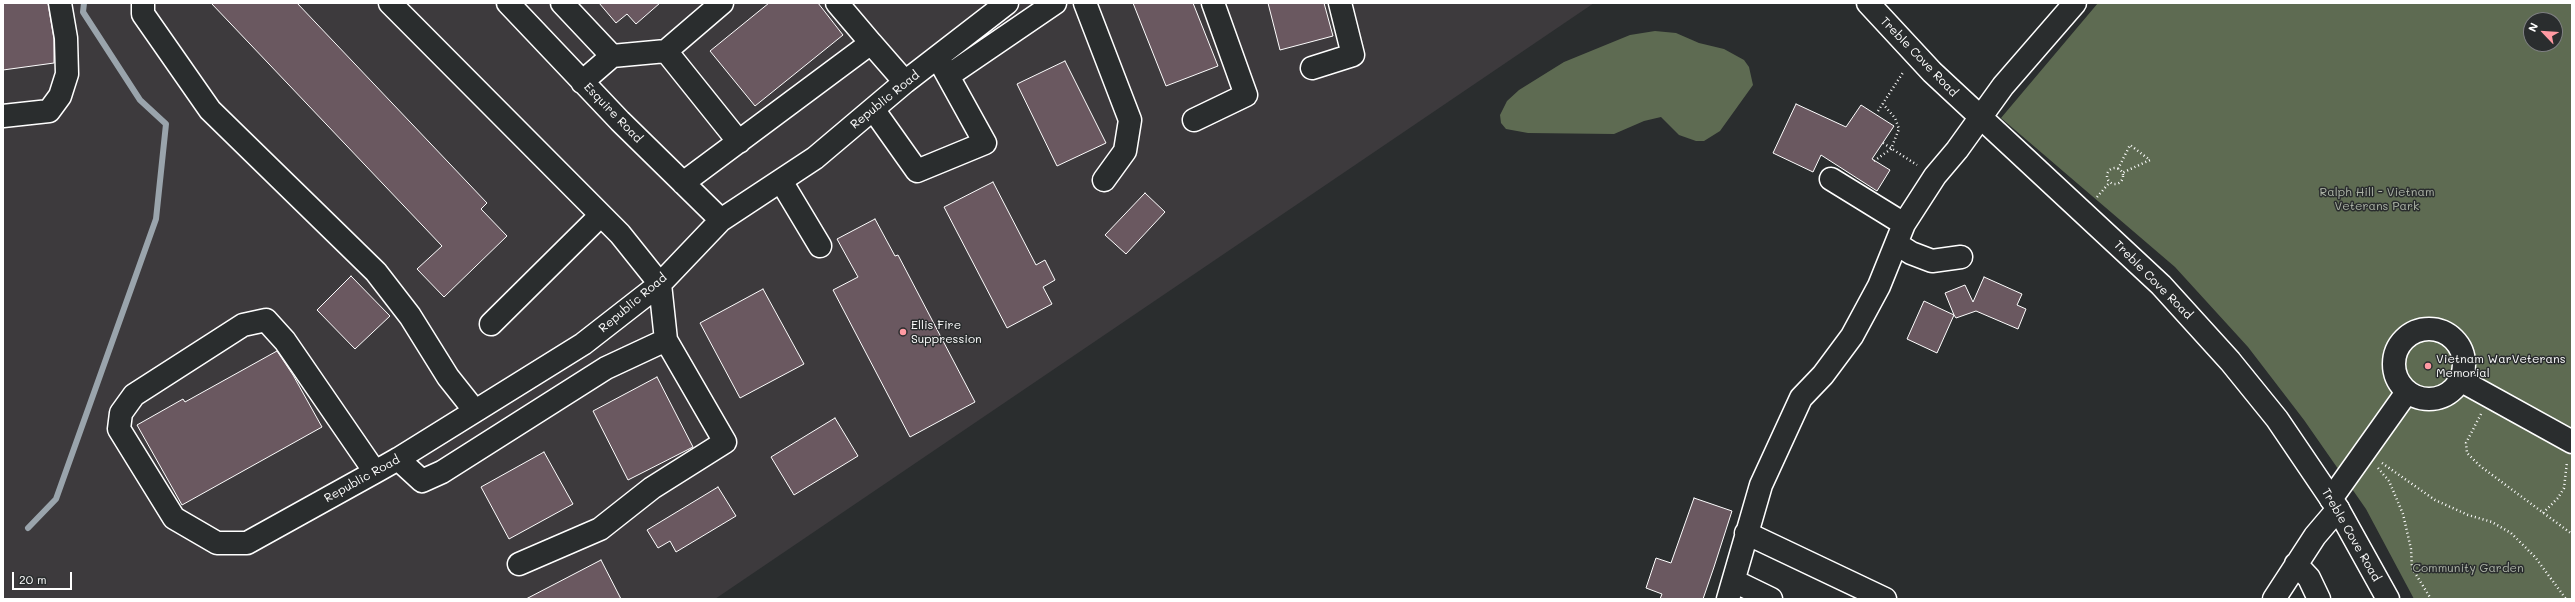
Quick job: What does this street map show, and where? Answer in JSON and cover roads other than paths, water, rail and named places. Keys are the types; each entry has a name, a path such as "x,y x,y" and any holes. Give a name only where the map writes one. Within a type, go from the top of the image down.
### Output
{"street":[{"path":"3,116 49,111 60,96 66,74 66,38 60,3"},
{"path":"143,3 143,14 210,110 376,272 410,316 448,377 476,411"},
{"path":"390,3 620,234 660,284 666,340 725,442 652,488 600,529 519,564"},
{"name":"Esquire Road","path":"508,3 582,82 721,220"},
{"path":"562,3 612,56"},
{"path":"582,82 612,56 666,51 722,3"},
{"path":"838,3 870,43 906,82"},
{"name":"Republic Road","path":"375,472 285,341 266,320 243,325 134,395 121,413 119,429 174,518 216,543 247,543 375,472 398,459 583,344 660,284 721,220 815,158 906,82 943,67 1007,3"},
{"path":"873,109 917,171 986,143 943,67 1055,3"},
{"path":"1085,3 1130,120 1125,151 1104,180"},
{"path":"1194,120 1246,95 1214,3"},
{"path":"1312,68 1353,55 1340,3"},
{"name":"Treble Cove Road","path":"1868,3 1922,63 1978,117 2089,217 2184,310 2254,390 2335,504 2388,599"},
{"path":"1771,599 1731,590 1746,533 1761,485 1801,398 1823,375 1852,336 1876,291 1897,244 1904,224 1935,176 1957,150 1978,117 2075,3"},
{"path":"683,183 870,43"},
{"path":"666,51 739,142"},
{"path":"1831,178 1904,224"},
{"path":"781,181 820,246"},
{"path":"491,324 600,215"},
{"path":"1897,244 1911,253 1932,261 1962,256"},
{"path":"2423,329 2438,330 2457,343 2463,357 2460,380 2447,394 2435,399 2422,399 2408,392 2396,377 2395,354 2403,340 2423,329"},
{"path":"398,459 422,481 442,472 606,368 666,340"},
{"path":"2460,380 2572,442"},
{"path":"2274,599 2335,504 2366,451 2408,392"},
{"path":"1746,533 1882,598"},
{"path":"2296,564 2309,578 2320,599"}],"waterway":[{"path":"28,528 56,499 156,219 166,124 140,100 83,12 84,3"}],"place":[{"name":"Ellis Fire Suppression","path":"903,332"},
{"name":"Vietnam WarVeterans Memorial","path":"2428,366"}],"park label":[{"name":"Ralph Hill - Vietnam Veterans Park","path":"2377,199"},
{"name":"Community Garden","path":"2468,568"}]}
